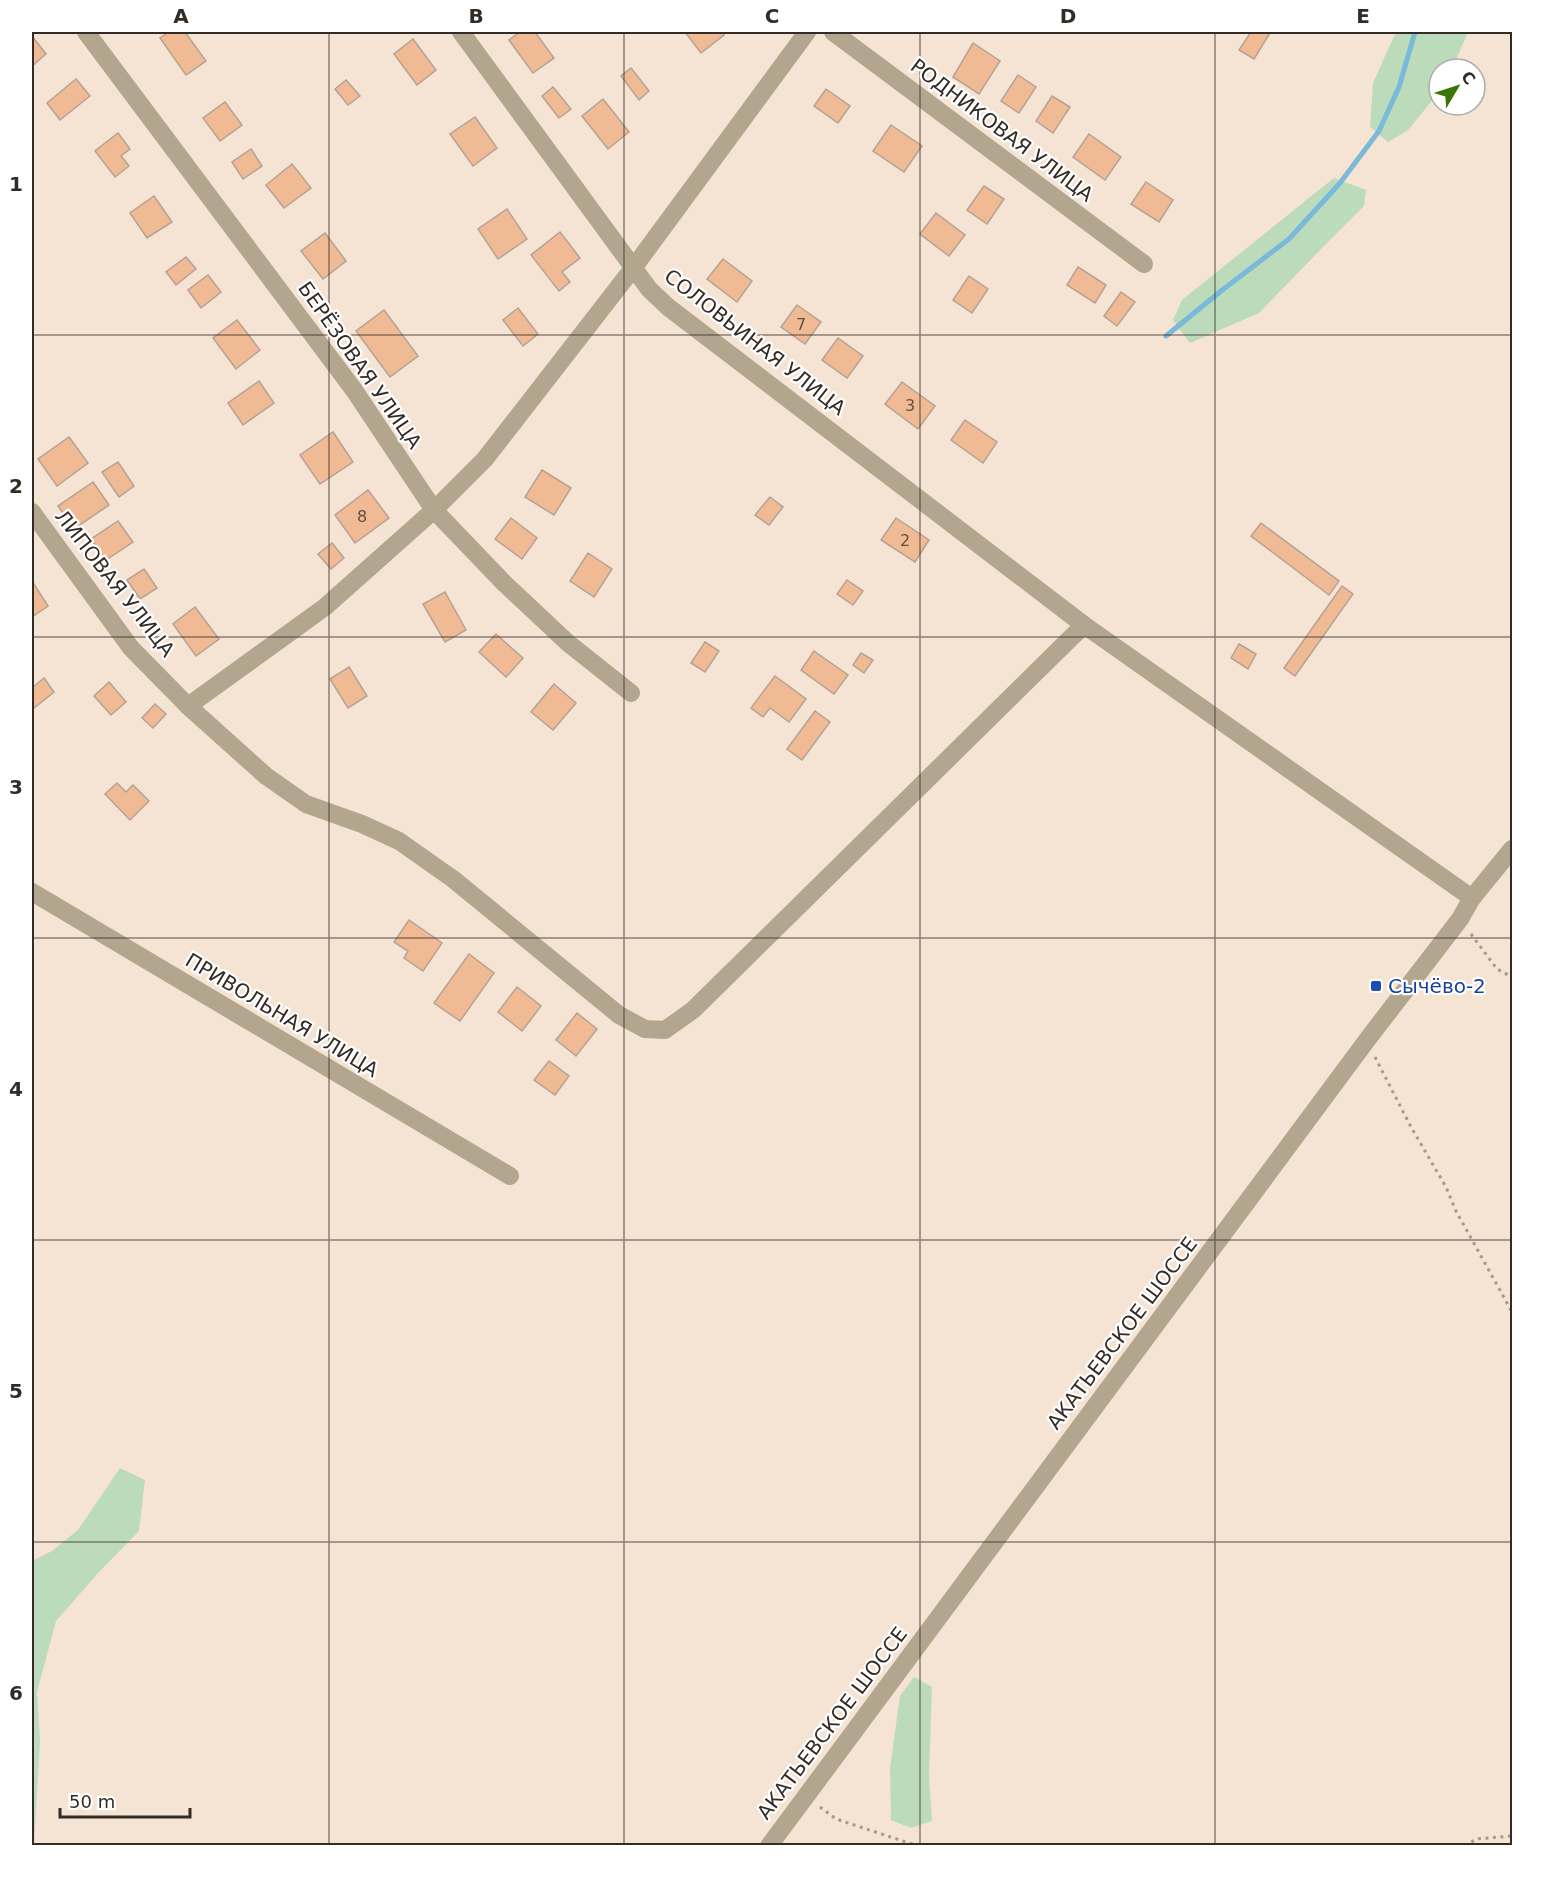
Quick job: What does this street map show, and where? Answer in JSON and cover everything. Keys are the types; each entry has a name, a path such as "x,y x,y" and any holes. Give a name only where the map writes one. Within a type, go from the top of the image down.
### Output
{"street":[{"name":"БЕРЁЗОВАЯ УЛИЦА","path":"86,32 354,390 434,510 504,583 560,636 631,693"},
{"name":"СОЛОВЬИНАЯ УЛИЦА","path":"461,32 649,289 668,307 1084,625 1472,898"},
{"path":"188,706 325,607 434,510 485,459 634,267 807,32"},
{"name":"РОДНИКОВАЯ УЛИЦА","path":"834,32 1144,264"},
{"name":"ЛИПОВАЯ УЛИЦА","path":"32,512 132,648 188,706 266,776 306,804 362,824 399,841 453,879 620,1015 645,1029 665,1030 693,1010 1084,625"},
{"name":"АКАТЬЕВСКОЕ ШОССЕ","path":"769,1845 1367,1040 1460,919 1472,898 1512,849"},
{"name":"ПРИВОЛЬНАЯ УЛИЦА","path":"32,892 510,1176"}],"path":[{"path":"1460,919 1497,969 1512,977"},
{"path":"1367,1040 1411,1127 1446,1187 1456,1211 1512,1312"},
{"path":"805,1796 836,1819 918,1845"},
{"path":"1465,1845 1476,1839 1512,1836"}],"green space":[{"path":"1396,32 1468,32 1457,57 1427,57 1427,107 1408,130 1388,142 1370,127 1373,83"},
{"path":"1334,178 1366,190 1364,206 1259,313 1190,343 1173,320 1182,300"},
{"path":"120,1468 145,1480 139,1531 56,1621 37,1692 40,1741 34,1845 32,1845 32,1561 52,1551 78,1530"},
{"path":"914,1677 932,1687 929,1776 932,1821 911,1828 891,1820 890,1768 900,1696"}],"building":[{"path":"169,32 185,32 206,61 186,75 160,38"},
{"path":"520,32 535,32 554,58 533,73 509,40"},
{"path":"685,32 722,32 724,35 701,53"},
{"path":"1251,32 1270,33 1254,59 1239,50"},
{"path":"32,36 46,54 32,66"},
{"path":"413,39 436,70 417,85 394,54"},
{"path":"973,43 1000,61 979,94 953,77"},
{"path":"631,68 649,91 639,100 621,76"},
{"path":"1018,75 1036,87 1019,113 1001,101"},
{"path":"76,79 90,96 60,120 47,103"},
{"path":"346,80 360,96 348,105 335,89"},
{"path":"553,87 571,109 559,118 542,96"},
{"path":"826,89 850,106 838,123 814,106"},
{"path":"1052,96 1070,107 1053,133 1036,121"},
{"path":"603,99 629,132 608,149 582,116"},
{"path":"225,102 242,125 220,141 203,118"},
{"path":"475,117 497,148 473,166 450,134"},
{"path":"891,125 922,146 904,172 873,151"},
{"path":"118,133 130,149 121,156 129,166 115,177 95,151"},
{"path":"1089,134 1121,157 1105,180 1073,157"},
{"path":"251,149 262,166 243,179 232,162"},
{"path":"292,164 311,188 284,208 266,185"},
{"path":"1146,182 1173,200 1159,222 1131,204"},
{"path":"984,186 1004,199 987,224 967,210"},
{"path":"154,196 172,222 147,238 130,213"},
{"path":"507,209 527,239 498,259 478,229"},
{"path":"936,213 965,235 949,256 920,234"},
{"path":"560,232 580,258 562,272 570,282 559,291 531,255"},
{"path":"325,233 346,261 323,279 301,251"},
{"path":"186,257 196,269 176,285 166,272"},
{"path":"723,259 752,281 737,302 707,279"},
{"path":"1078,267 1106,285 1095,303 1067,285"},
{"path":"208,275 221,292 201,308 188,290"},
{"path":"969,276 988,289 972,313 953,300"},
{"path":"1121,292 1135,302 1117,326 1104,316"},
{"path":"797,305 821,322 805,344 781,327"},
{"path":"518,308 538,334 523,346 503,320"},
{"path":"384,310 418,356 390,377 356,331"},
{"path":"237,320 260,350 236,369 213,338"},
{"path":"838,338 863,356 847,378 822,360"},
{"path":"259,381 274,403 243,425 228,403"},
{"path":"902,382 935,406 918,429 885,404"},
{"path":"965,420 997,442 983,463 951,440"},
{"path":"333,432 353,462 320,484 300,455"},
{"path":"69,437 88,463 57,486 38,459"},
{"path":"118,462 134,486 119,497 102,472"},
{"path":"542,470 571,488 554,515 525,497"},
{"path":"93,482 109,505 74,529 58,506"},
{"path":"368,490 389,518 355,543 335,515"},
{"path":"770,497 783,507 769,525 755,515"},
{"path":"511,518 537,538 522,559 495,539"},
{"path":"896,518 929,540 915,562 881,540"},
{"path":"118,521 133,542 106,560 91,539"},
{"path":"1261,523 1339,581 1329,595 1251,536"},
{"path":"332,543 344,558 331,569 318,554"},
{"path":"588,553 612,569 594,597 570,581"},
{"path":"144,569 157,588 140,599 127,580"},
{"path":"847,580 863,591 853,605 837,594"},
{"path":"32,581 48,606 32,617"},
{"path":"1342,586 1353,594 1295,676 1284,668"},
{"path":"445,592 466,630 445,642 423,604"},
{"path":"195,607 219,639 196,656 173,624"},
{"path":"496,634 523,658 506,677 479,652"},
{"path":"705,642 719,651 705,672 691,663"},
{"path":"1239,644 1256,654 1248,669 1231,658"},
{"path":"814,651 848,675 834,694 801,670"},
{"path":"861,653 873,660 864,673 853,665"},
{"path":"349,667 367,696 348,708 330,679"},
{"path":"775,676 806,699 789,722 770,708 763,717 751,708"},
{"path":"44,678 54,692 34,708 32,688"},
{"path":"109,682 126,702 111,715 94,696"},
{"path":"554,684 576,703 553,730 531,712"},
{"path":"155,704 166,714 153,728 142,718"},
{"path":"815,711 830,722 802,760 787,749"},
{"path":"117,783 126,792 133,785 149,801 130,820 105,794"},
{"path":"409,920 442,943 423,971 404,958 408,951 394,942"},
{"path":"469,954 494,973 460,1021 434,1003"},
{"path":"517,987 541,1006 522,1031 498,1012"},
{"path":"577,1013 597,1029 576,1056 556,1040"},
{"path":"549,1061 569,1076 555,1095 534,1080"}],"waterway":[{"path":"1166,336 1289,239 1340,183 1379,131 1399,87 1415,32"}],"place":[{"name":"Сычёво-2","path":"1376,986"}]}
